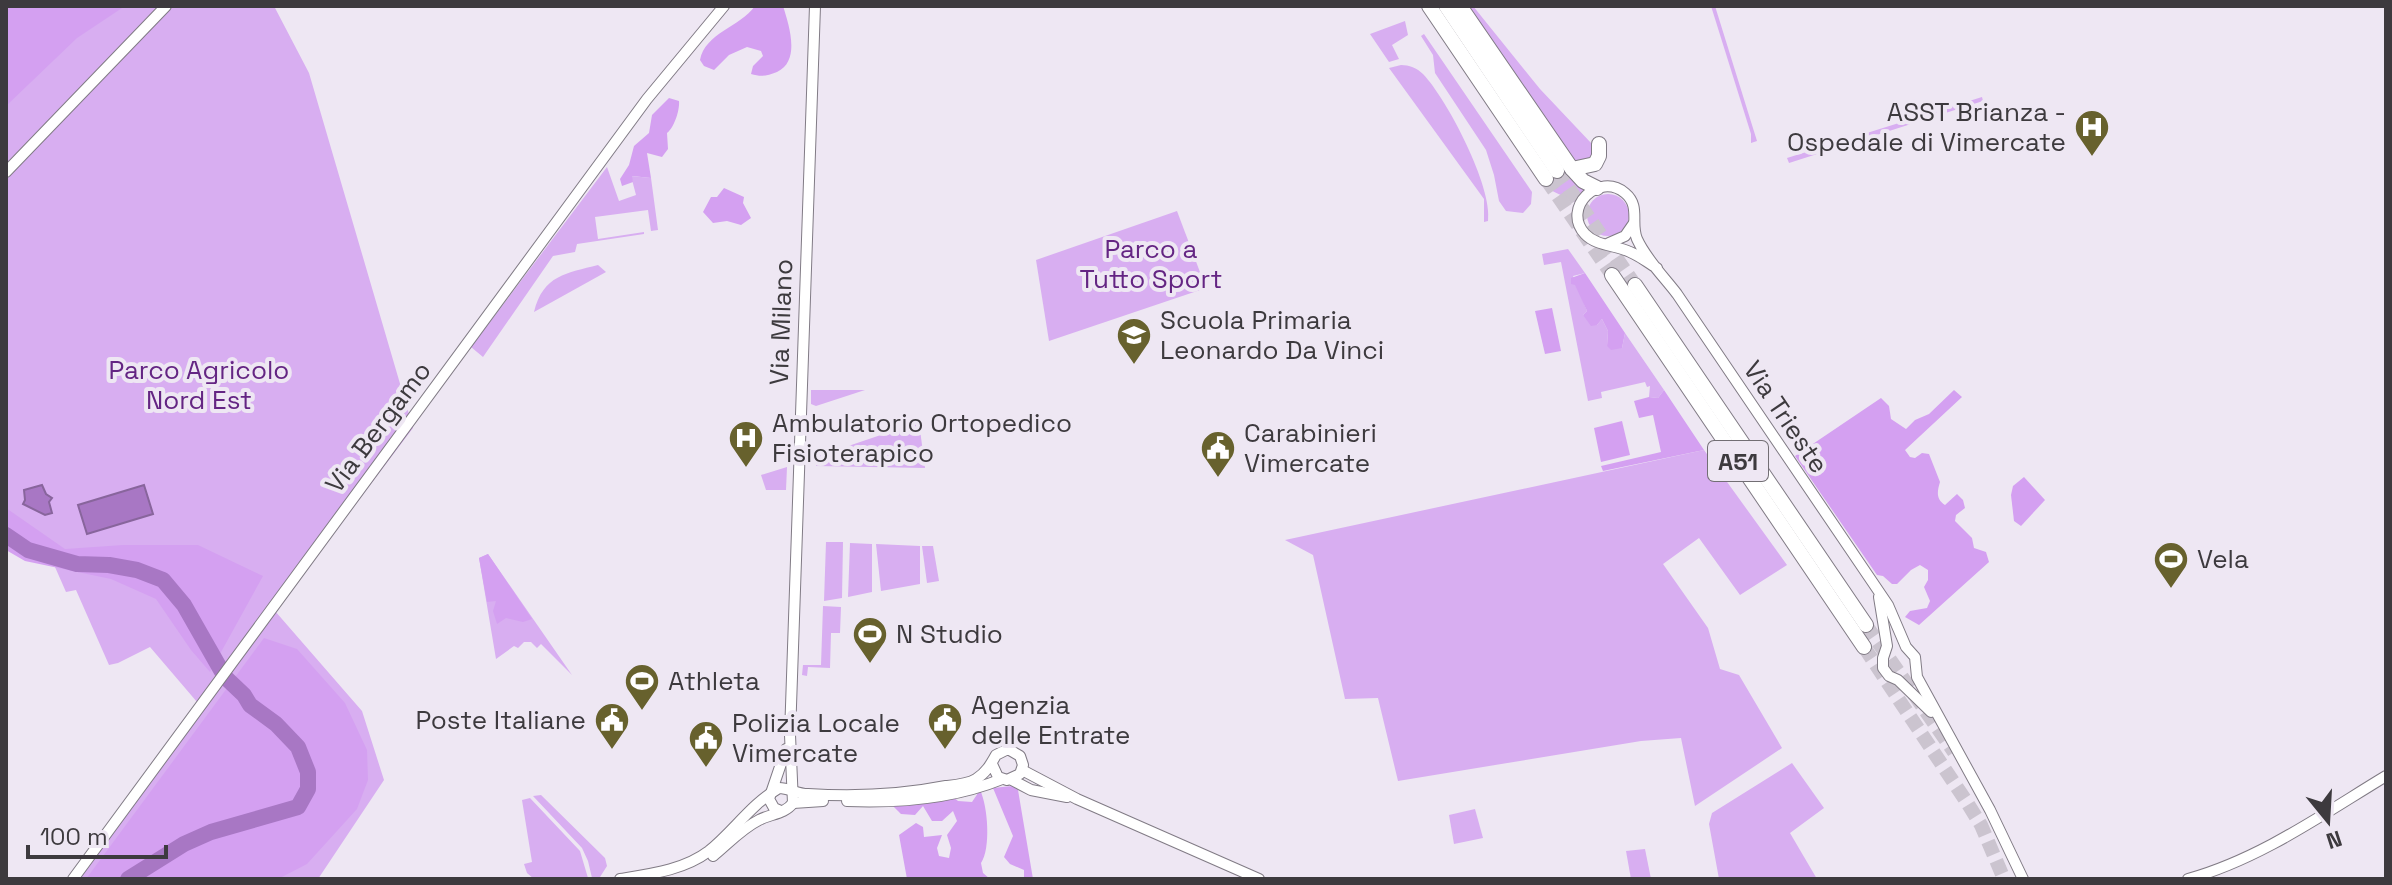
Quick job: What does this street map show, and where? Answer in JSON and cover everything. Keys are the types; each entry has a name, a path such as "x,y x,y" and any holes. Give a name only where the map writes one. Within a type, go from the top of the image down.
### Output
{"highway":[{"path":"1429,6 1558,173 1597,188"},
{"path":"1446,6 1558,173"},
{"path":"1460,6 1558,173"},
{"path":"1558,173 1595,164 1599,144"},
{"name":"A51","path":"1612,275 1864,647"},
{"name":"A51","path":"1635,285 1866,625"}],"street":[{"path":"6,172 166,6"},
{"name":"Via Bergamo","path":"73,879 647,99 724,6"},
{"path":"708,25 733,6"},
{"name":"Via Milano","path":"792,798 790,735 813,10"},
{"name":"Via Trieste","path":"1657,268 1632,252 1586,235 1578,219 1578,208 1584,196 1608,186 1626,193 1635,209 1636,238 1677,294 1895,617 1906,647 1915,657 1915,670 1940,722 1990,810 2022,878"},
{"path":"1609,243 1625,236 1634,221"},
{"name":"Via Trieste","path":"1878,591 1886,627 1887,650 1883,668 1940,722"},
{"path":"1887,650 1898,645 1906,647"},
{"path":"1898,680 1915,670"},
{"name":"Via Milano","path":"772,793 790,735"},
{"path":"792,798 921,791 973,780 992,764 999,752 1013,750 1020,756 1022,770"},
{"path":"992,764 995,773 1007,779 1042,793 1077,799"},
{"path":"662,875 706,853 750,810 783,788 792,798 908,801 1007,779 1022,770"},
{"path":"1022,770 1077,799 1259,879"},
{"path":"2188,879 2218,870 2252,854 2386,776"},
{"path":"772,793 770,804 781,811"},
{"path":"620,879 677,874 710,858 755,822 788,810 792,798"}],"green space":[{"name":"Parco Agricolo Nord Est","path":"6,6 274,6 309,73 413,428 275,611 362,711 384,780 318,879 79,879 203,709 150,647 109,665 76,590 66,592 55,567 6,544"},
{"path":"1465,6 1473,6 1540,89 1592,144 1595,157 1576,165"},
{"path":"1711,6 1715,6 1757,141 1751,143 1751,134"},
{"path":"1405,21 1408,35 1392,45 1399,59 1389,62 1370,34"},
{"path":"1424,34 1532,192 1531,204 1523,213 1506,211 1499,201 1486,150 1435,73 1433,55 1421,36"},
{"path":"1401,65 1413,67 1423,74 1444,103 1476,166 1488,206 1488,221 1484,222 1484,199 1389,68"},
{"path":"1982,97 1983,101 1789,163 1787,158"},
{"path":"607,167 619,201 636,195 631,176 651,178 658,230 651,231 648,210 595,217 598,239 644,234 577,244 575,252 553,256 483,357 471,347"},
{"path":"1564,171 1584,189 1575,202 1542,186"},
{"path":"1608,194 1623,200 1629,215 1623,230 1608,236 1593,230 1587,215 1593,200"},
{"name":"Parco a Tutto Sport","path":"1177,211 1206,288 1049,341 1036,260"},
{"path":"1568,249 1585,273 1573,276 1587,311 1583,315 1597,325 1602,319 1608,331 1607,346 1622,348 1625,333 1664,390 1658,398 1649,397 1650,386 1647,387 1645,382 1601,392 1602,398 1588,401 1561,262 1544,265 1542,254"},
{"path":"598,265 606,272 534,312 543,290 550,283 566,274"},
{"path":"811,390 865,390 816,406 811,404"},
{"path":"919,422 925,468 816,466 816,457"},
{"path":"1704,450 1787,565 1740,595 1699,538 1663,564 1708,628 1720,669 1739,675 1782,748 1695,806 1681,738 1641,741 1398,781 1378,698 1345,699 1313,555 1285,540"},
{"path":"787,467 786,490 766,490 761,475"},
{"path":"826,542 843,542 842,598 824,601"},
{"path":"850,543 872,544 872,592 848,597"},
{"path":"876,544 920,546 920,584 881,591"},
{"path":"922,546 933,546 939,581 927,583"},
{"path":"488,554 572,675 541,644 537,648 531,642 524,642 496,659 479,558"},
{"path":"823,606 841,607 840,633 831,633 830,668 808,667 807,676 802,675 803,665 821,665"},
{"path":"1792,763 1824,808 1790,833 1817,879 1719,879 1709,824 1712,813"},
{"path":"541,795 605,858 607,866 600,877 592,878 582,848 533,796"},
{"path":"530,798 580,851 588,878 534,879 527,873 524,864 532,862 522,800"},
{"path":"1475,809 1483,838 1454,844 1449,815"},
{"path":"1645,849 1651,879 1631,879 1626,851"}],"shaded area":[{"path":"6,6 125,6 77,38 6,106"},
{"path":"755,6 783,6 791,42 789,60 784,67 767,75 751,74 753,66 763,56 761,51 747,47 729,55 714,70 704,66 700,60 709,43"},
{"path":"669,98 679,101 679,105 674,123 667,133 668,149 662,157 647,153 651,178 632,176 633,182 622,186 620,179 629,165 634,146 649,133 652,115"},
{"path":"724,188 744,197 743,203 751,218 741,225 727,221 713,223 703,212 711,197 717,197"},
{"path":"1585,273 1625,333 1622,348 1611,350 1607,346 1608,331 1602,319 1591,326 1583,315 1587,311 1575,285 1571,284 1571,278"},
{"path":"1552,308 1561,351 1545,354 1535,311"},
{"path":"1664,390 1704,450 1603,471 1601,466 1661,452 1653,415 1639,418 1634,401 1658,398"},
{"path":"1954,390 1962,397 1905,450 1915,458 1922,453 1929,454 1940,482 1940,500 1945,505 1957,494 1963,500 1965,508 1956,515 1955,521 1972,538 1974,548 1986,552 1989,562 1919,625 1905,617 1910,611 1927,608 1930,601 1924,587 1928,570 1920,565 1897,584 1877,575 1795,456 1881,398 1889,406 1891,419 1906,429 1915,420 1929,414"},
{"path":"1622,421 1630,455 1601,462 1594,428"},
{"path":"2024,477 2045,500 2021,526 2014,521 2011,495 2013,486"},
{"path":"42,485 52,498 49,502 52,513 45,515 23,504 24,490"},
{"path":"144,485 153,514 87,534 78,505"},
{"path":"6,508 65,549 198,545 263,576 210,672 156,599 111,579 25,561 6,550"},
{"path":"488,554 532,619 523,622 506,618 497,624 493,611 496,601 487,602 479,558"},
{"path":"264,638 297,649 345,703 367,750 368,780 357,809 307,864 278,879 86,879"},
{"path":"1012,786 1018,790 1033,879 1024,879 1024,870 1010,864 1004,857 1013,836 993,788"},
{"path":"980,790 987,827 986,848 981,863 983,873 990,879 907,879 899,835 916,823 923,827 924,837 942,835 937,848 939,856 949,858 951,848 947,835 957,821 953,811 942,821 932,821 923,806 915,815 901,814 892,805 951,795 958,801 972,802"}],"waterway":[{"path":"6,535 28,550 77,564 137,570 163,580 184,605 225,677 250,705 276,724 298,747 308,772 308,789 298,807 211,832 184,844 128,879"}],"tunnel":[{"path":"1557,171 1635,285"},
{"path":"1546,179 1612,275"},
{"path":"1866,625 1954,752"},
{"path":"1864,647 1981,825 2004,879"}],"place":[{"name":"ASST Brianza - Ospedale di Vimercate","path":"2092,158"},
{"name":"Scuola Primaria Leonardo Da Vinci","path":"1134,366"},
{"name":"Ambulatorio Ortopedico Fisioterapico","path":"746,469"},
{"name":"Carabinieri Vimercate","path":"1218,479"},
{"name":"Vela","path":"2171,590"},
{"name":"N Studio","path":"870,665"},
{"name":"Athleta","path":"642,712"},
{"name":"Poste Italiane","path":"612,751"},
{"name":"Agenzia delle Entrate","path":"945,751"},
{"name":"Polizia Locale Vimercate","path":"706,769"}]}
